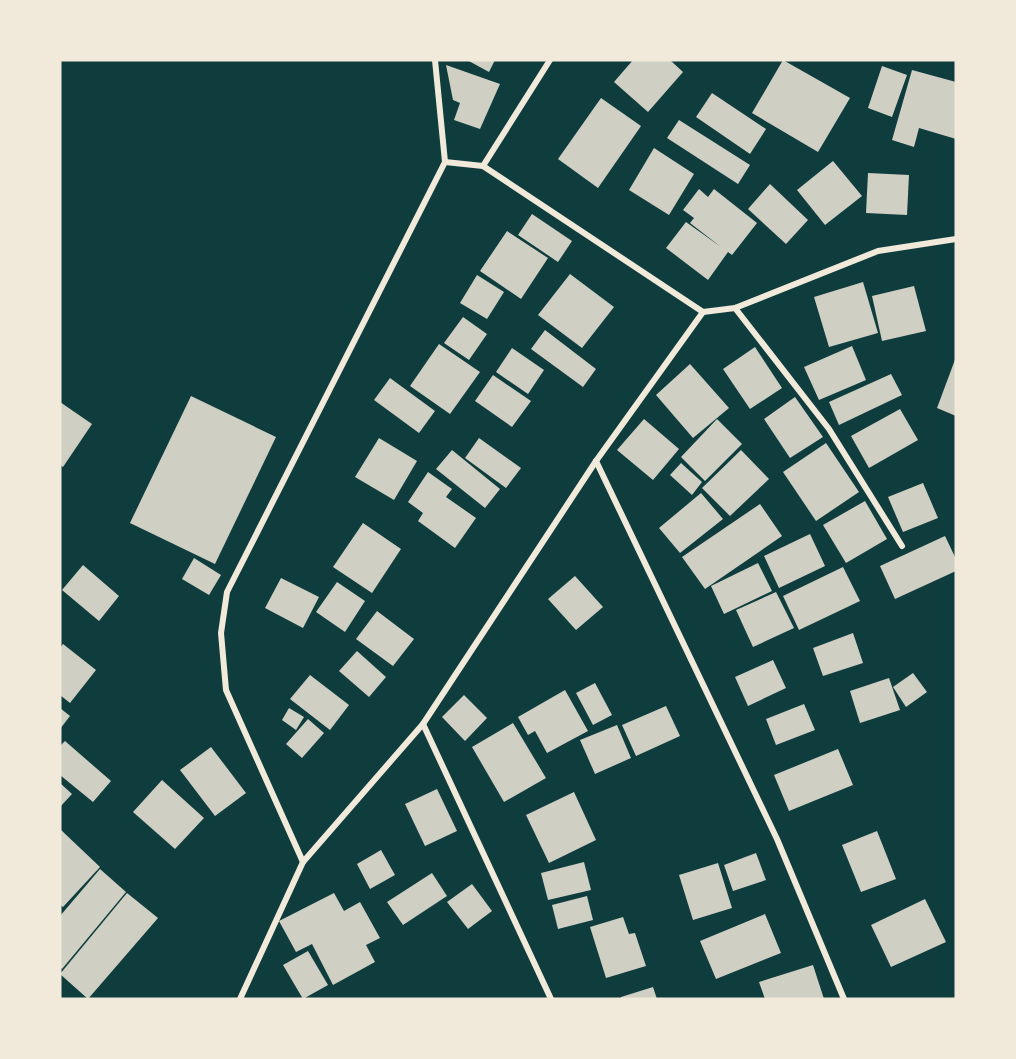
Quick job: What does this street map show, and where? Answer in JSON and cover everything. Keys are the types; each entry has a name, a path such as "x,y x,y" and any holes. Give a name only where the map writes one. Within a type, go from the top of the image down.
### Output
{"street":[{"path":"303,862 226,690 221,633 228,592 445,162 435,60"},
{"path":"483,166 550,60"},
{"path":"445,162 483,166 703,312 735,308 878,251 956,239"},
{"path":"735,308 829,429 903,546"},
{"path":"240,999 303,862 423,724 596,460 703,312"},
{"path":"596,460 777,839 844,999"},
{"path":"423,724 551,999"}],"building":[{"path":"467,60 495,60 489,72"},
{"path":"633,60 670,60 683,72 648,112 614,82"},
{"path":"783,60 850,98 818,152 752,113"},
{"path":"446,65 500,84 480,129 454,120 460,103 453,100"},
{"path":"882,66 907,75 892,117 868,108"},
{"path":"912,70 956,82 956,139 919,128 914,147 892,140"},
{"path":"712,93 766,129 750,154 696,117"},
{"path":"601,98 641,126 598,188 558,159"},
{"path":"679,120 750,165 738,184 667,138"},
{"path":"654,148 694,174 669,215 629,190"},
{"path":"833,161 862,196 825,225 797,190"},
{"path":"868,173 909,175 907,215 866,213"},
{"path":"770,184 808,220 786,244 748,209"},
{"path":"699,189 708,197 714,189 757,223 732,255 728,252 708,280 666,248 686,222 721,247 690,223 694,218 683,210"},
{"path":"532,214 572,241 558,262 518,235"},
{"path":"507,231 548,258 521,299 480,271"},
{"path":"570,274 614,307 582,348 538,315"},
{"path":"477,275 504,292 487,319 460,303"},
{"path":"863,282 878,333 829,347 814,297"},
{"path":"914,286 926,331 882,341 872,296"},
{"path":"463,317 487,334 469,360 444,343"},
{"path":"545,330 596,369 583,387 531,349"},
{"path":"439,344 480,372 450,414 410,386"},
{"path":"852,346 866,380 819,400 804,367"},
{"path":"755,347 782,388 750,409 723,369"},
{"path":"512,348 544,370 528,394 496,372"},
{"path":"956,357 956,416 937,408"},
{"path":"690,364 729,408 693,438 656,395"},
{"path":"891,374 902,395 839,425 829,402"},
{"path":"493,375 531,401 512,427 475,401"},
{"path":"390,378 435,411 419,433 374,400"},
{"path":"191,396 276,437 215,564 130,523"},
{"path":"795,397 823,437 790,458 764,419"},
{"path":"60,402 92,424 63,467 60,465"},
{"path":"900,409 918,440 869,468 851,436"},
{"path":"644,419 679,449 653,480 617,450"},
{"path":"717,419 742,444 705,481 681,457"},
{"path":"379,438 417,461 394,500 355,477"},
{"path":"479,438 521,468 506,488 465,458"},
{"path":"826,443 859,492 816,521 783,472"},
{"path":"452,450 500,489 485,508 436,469"},
{"path":"741,450 769,479 730,516 702,488"},
{"path":"681,463 702,482 692,495 670,475"},
{"path":"428,472 452,489 446,497 476,518 455,548 418,521 423,513 408,502"},
{"path":"923,483 938,518 903,532 888,497"},
{"path":"701,493 723,519 680,553 659,528"},
{"path":"865,501 887,539 846,563 823,525"},
{"path":"760,504 782,536 705,589 682,557"},
{"path":"363,523 401,549 372,593 333,567"},
{"path":"810,534 825,566 779,588 764,556"},
{"path":"945,536 956,559 956,571 895,599 880,566"},
{"path":"194,558 221,575 209,595 182,579"},
{"path":"758,563 772,591 724,614 711,586"},
{"path":"83,565 119,596 99,621 62,590"},
{"path":"843,567 860,601 799,630 783,596"},
{"path":"575,576 603,607 576,630 548,599"},
{"path":"281,578 319,597 303,628 265,608"},
{"path":"337,582 365,601 345,632 316,612"},
{"path":"776,592 794,628 753,647 736,610"},
{"path":"377,611 414,639 393,666 356,639"},
{"path":"853,633 863,663 823,676 813,648"},
{"path":"63,644 96,670 70,703 60,695 60,648"},
{"path":"357,651 386,677 369,697 339,671"},
{"path":"773,660 786,688 748,706 735,677"},
{"path":"913,673 927,692 906,707 893,687"},
{"path":"310,675 349,705 330,730 290,699"},
{"path":"889,678 900,710 860,723 850,691"},
{"path":"595,683 612,715 593,725 576,693"},
{"path":"565,690 588,731 547,753 535,731 528,735 518,717"},
{"path":"464,695 487,718 465,741 442,717"},
{"path":"804,704 815,730 776,745 766,719"},
{"path":"666,706 680,736 636,756 622,725"},
{"path":"60,708 70,716 60,729"},
{"path":"289,708 304,717 296,730 282,720"},
{"path":"308,719 324,733 302,758 286,744"},
{"path":"513,723 546,778 504,802 472,747"},
{"path":"617,725 631,758 595,774 580,740"},
{"path":"65,741 111,781 93,802 60,775 60,746"},
{"path":"211,747 246,793 215,816 180,770"},
{"path":"838,749 853,785 789,811 774,775"},
{"path":"162,780 204,818 175,849 133,812"},
{"path":"60,783 72,794 60,807"},
{"path":"437,789 457,831 425,846 405,804"},
{"path":"574,792 596,840 549,863 526,815"},
{"path":"60,829 100,867 63,907 60,905"},
{"path":"877,831 896,879 861,892 842,845"},
{"path":"381,850 395,875 370,889 357,864"},
{"path":"756,853 766,880 733,891 724,865"},
{"path":"584,862 591,890 548,900 541,873"},
{"path":"718,863 732,908 693,920 679,875"},
{"path":"100,869 126,892 62,969 60,967 60,916"},
{"path":"432,873 447,896 403,925 387,902"},
{"path":"472,884 492,911 468,929 447,902"},
{"path":"127,893 158,918 88,999 60,974"},
{"path":"334,893 344,911 360,902 380,938 366,945 375,962 333,985 312,944 296,952 279,921"},
{"path":"587,896 593,920 558,929 552,905"},
{"path":"925,899 946,942 891,967 871,925"},
{"path":"765,914 781,953 716,979 700,941"},
{"path":"623,917 629,934 635,933 646,966 606,978 590,927"},
{"path":"308,951 328,985 303,999 283,965"},
{"path":"813,965 824,999 765,999 759,982"},
{"path":"653,987 657,999 621,999 621,997"}]}
